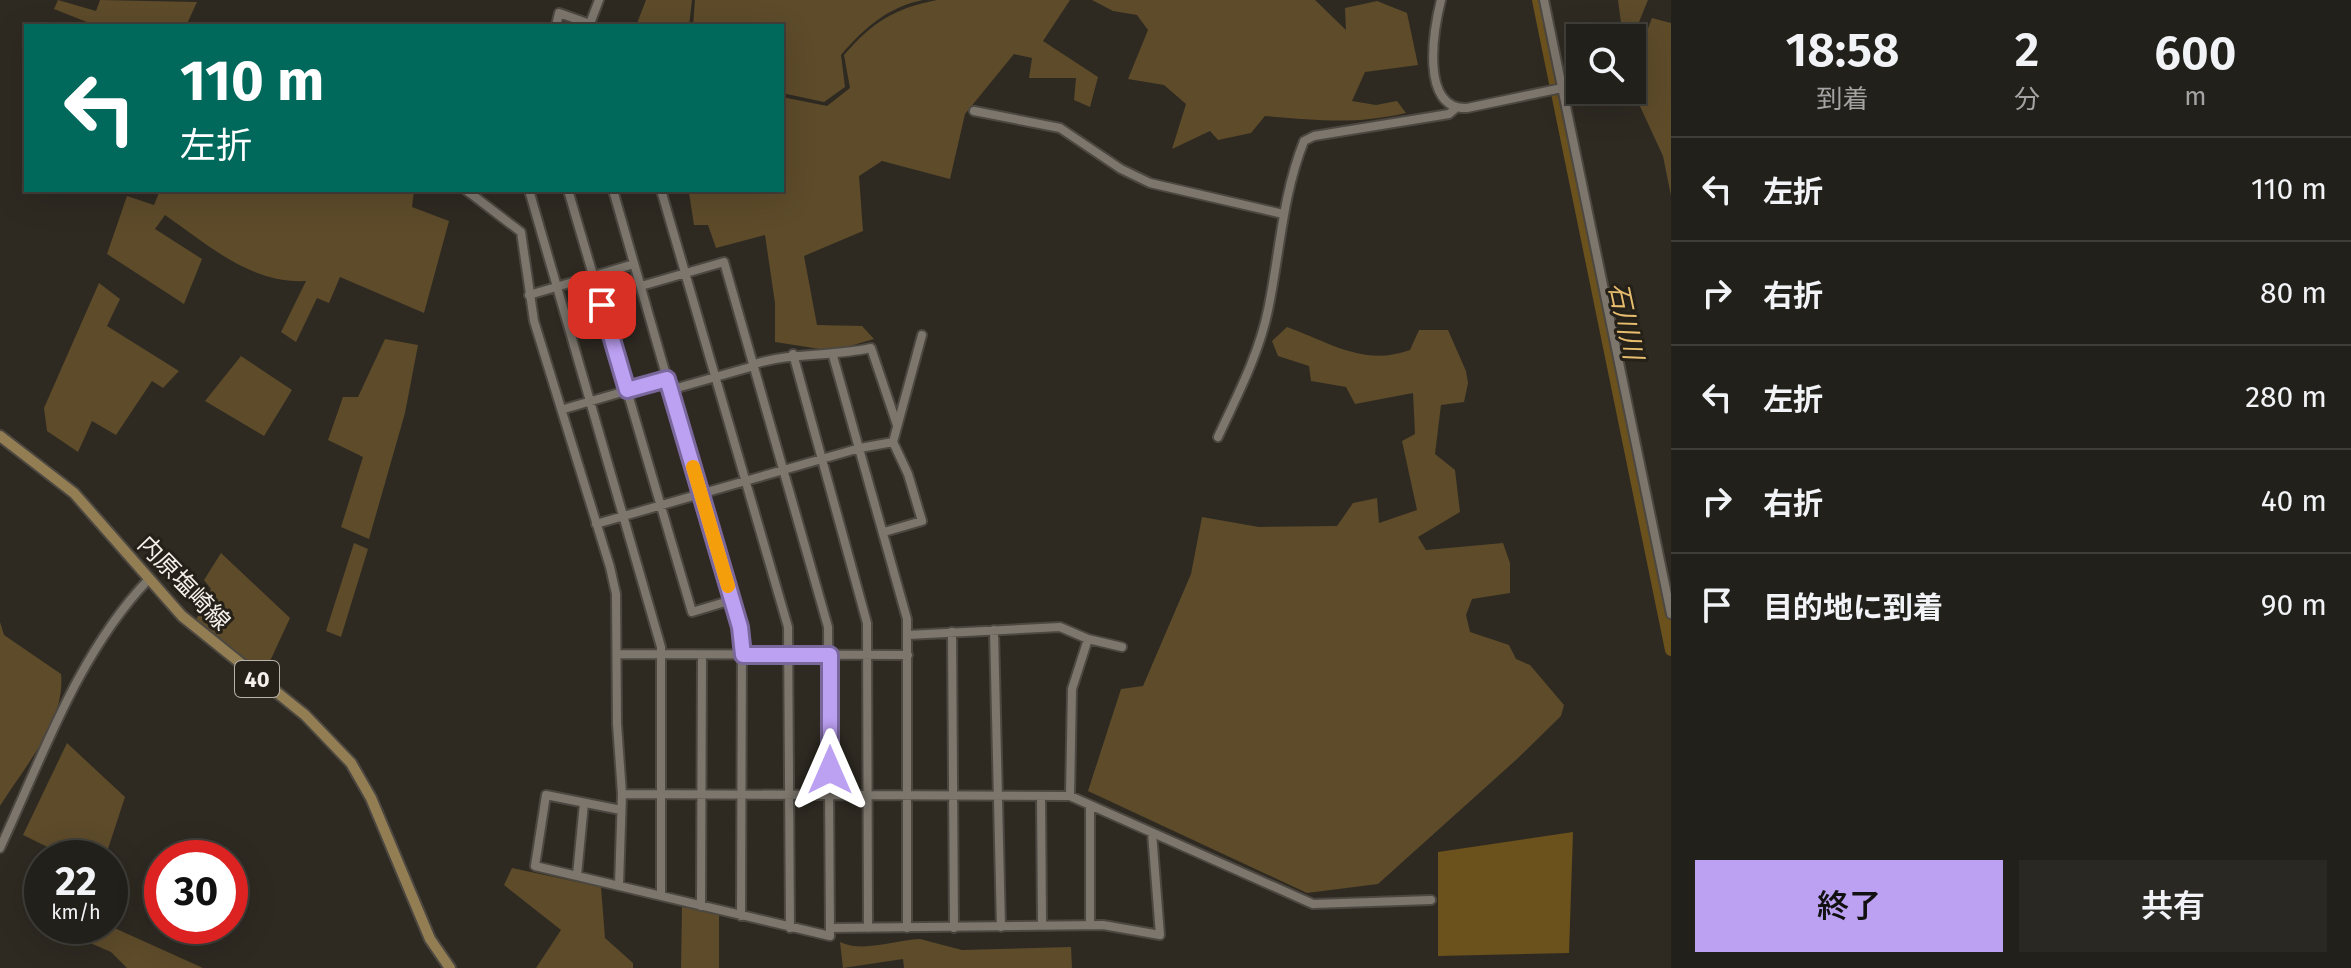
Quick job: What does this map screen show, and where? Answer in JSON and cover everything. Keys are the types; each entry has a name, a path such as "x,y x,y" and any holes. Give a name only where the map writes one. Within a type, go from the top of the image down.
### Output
{"main road":[{"name":"内原塩崎線","path":"0,436 74,493 148,580 204,636 305,715 351,763 371,798 425,929 450,968"}],"street":[{"path":"589,24 599,0"},
{"path":"1441,0 1432,37 1434,72 1443,96 1456,108"},
{"path":"1544,0 1558,89 1671,614"},
{"path":"556,24 559,13 586,24"},
{"path":"1218,437 1242,384 1268,312 1283,214 1298,158 1309,138 1449,114 1456,108 1558,89"},
{"path":"974,111 1060,128 1121,169 1150,183 1283,214"},
{"path":"469,192 521,232 529,295 616,594 622,794 619,884"},
{"path":"530,192 661,655 661,895"},
{"path":"569,192 692,612 732,600"},
{"path":"614,192 732,600 743,655 741,916"},
{"path":"662,192 785,616 790,655 790,928"},
{"path":"621,810 546,795 535,866 830,936 830,655 826,616 754,365 724,262 641,286"},
{"path":"529,295 634,264"},
{"path":"884,532 922,521 908,474 893,442 922,335"},
{"path":"670,390 793,354 833,356 871,348 897,425"},
{"path":"793,354 861,593 869,655 868,928"},
{"path":"833,356 905,606 908,635 907,928"},
{"path":"564,409 667,379"},
{"path":"596,524 887,440 893,442"},
{"path":"0,848 88,663 119,615 148,580"},
{"path":"908,635 1060,627 1088,639 1122,647"},
{"path":"994,630 1001,927"},
{"path":"952,632 954,928"},
{"path":"1070,796 1072,689 1088,639"},
{"path":"617,654 908,655"},
{"path":"701,906 702,655"},
{"path":"622,794 1070,796 1313,904 1431,900"},
{"path":"1041,796 1042,925"},
{"path":"577,875 584,803"},
{"path":"1090,805 1090,925"},
{"path":"830,928 1090,925 1160,935 1152,833"}],"shaded area":[{"path":"58,0 96,11 100,0 197,2 187,24 92,24 54,9"},
{"path":"646,0 692,0 689,24 637,24"},
{"path":"695,0 923,0 888,13 850,45 841,55 845,87 824,102 784,93 784,24 693,24"},
{"path":"937,0 1070,0 1043,41 1098,77 1090,107 1074,100 1076,78 1029,78 1032,58 1014,54 965,114 950,179 882,161 859,176 863,231 804,256 817,325 862,326 874,339 833,351 775,342 775,303 765,235 716,248 708,225 694,225 689,193 784,192 784,97 827,106 850,88 844,55 875,25 908,8"},
{"path":"1092,0 1315,0 1346,30 1345,8 1377,1 1407,13 1418,65 1365,72 1352,101 1376,105 1397,101 1406,113 1352,120 1265,116 1251,133 1218,140 1210,131 1172,149 1186,104 1164,85 1128,79 1148,30 1137,15 1113,11"},
{"path":"1618,0 1648,0 1638,24 1621,24"},
{"path":"1652,18 1671,23 1671,196 1663,156 1639,104 1646,104 1646,34"},
{"path":"159,192 414,192 412,207 449,221 424,313 340,277 329,303 317,298 296,342 281,332 306,281 267,276 249,269 214,250 165,215 155,229 202,259 184,304 107,254 127,196 154,205"},
{"path":"99,283 120,299 107,326 179,371 163,388 152,381 116,435 92,421 78,452 47,431 44,408"},
{"path":"1287,327 1347,350 1377,356 1410,350 1419,330 1448,330 1468,383 1464,402 1441,405 1435,454 1455,470 1460,512 1418,537 1426,550 1503,543 1510,563 1510,593 1472,599 1466,615 1470,632 1509,645 1516,659 1530,665 1564,705 1561,716 1517,759 1378,884 1307,893 1088,791 1121,689 1143,686 1191,574 1202,517 1259,527 1337,526 1353,503 1377,498 1379,523 1417,510 1402,441 1415,434 1413,393 1355,404 1346,387 1311,381 1309,366 1278,356 1272,341"},
{"path":"385,339 418,345 405,413 369,539 341,527 363,457 328,440 343,397 358,397"},
{"path":"241,356 292,390 264,436 205,401"},
{"path":"354,543 368,549 341,637 326,631"},
{"path":"221,553 290,618 264,674 210,637 196,620 211,589 204,580"},
{"path":"0,622 4,635 61,674 61,692 57,709 41,743 0,806"},
{"path":"67,743 125,797 111,840 33,840 23,835"},
{"path":"1573,832 1569,953 1438,956 1438,852"},
{"path":"512,868 601,887 605,938 633,963 633,968 536,968 561,930 504,885"},
{"path":"682,907 719,913 719,968 681,968"},
{"path":"128,934 144,944 203,968 127,968 111,952 93,944 128,944"},
{"path":"920,939 962,950 1071,947 1072,968 904,968 903,959 843,968 840,942 869,946"}],"waterway":[{"name":"石川川","path":"1538,0 1671,650"}],"slow traffic":[{"path":"693,467 728,586"}],"route":[{"path":"602,305 627,390 667,379 740,627 743,655 830,655 830,770"}]}
